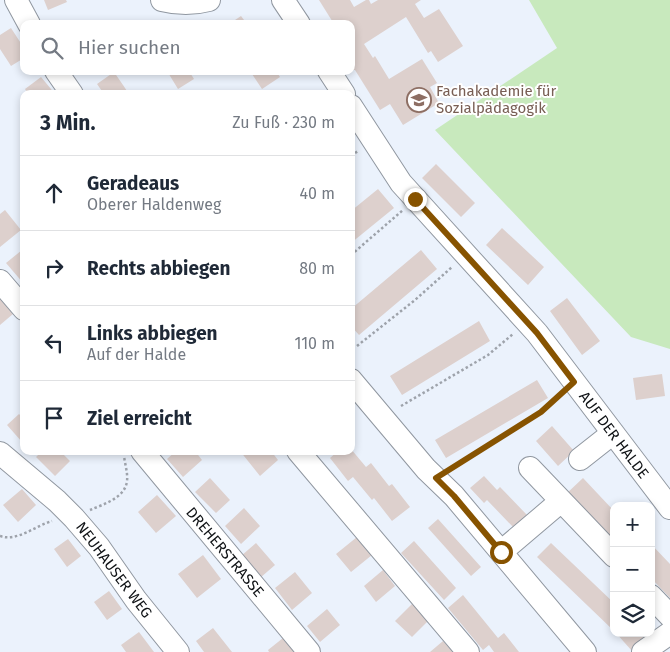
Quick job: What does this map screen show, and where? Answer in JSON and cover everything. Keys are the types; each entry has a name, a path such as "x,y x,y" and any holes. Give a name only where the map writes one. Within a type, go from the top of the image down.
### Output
{"street":[{"path":"16,0 27,20"},
{"path":"162,0 176,3 209,0"},
{"path":"283,0 296,20"},
{"path":"59,75 69,90"},
{"path":"332,75 341,90"},
{"name":"AUF DER HALDE","path":"355,112 401,183 537,333 670,508"},
{"path":"0,281 20,304"},
{"path":"355,385 426,469 454,496 585,652"},
{"path":"580,459 612,434"},
{"name":"NEUHAUSER WEG","path":"0,453 57,501 74,518 99,547 136,600 178,652"},
{"name":"DREHERSTRASSE","path":"145,455 309,652"},
{"path":"301,455 468,652"},
{"path":"530,468 610,552"},
{"path":"501,552 561,501"},
{"path":"655,600 670,616"},
{"path":"643,652 670,633"}],"path":[{"path":"355,252 415,199"},
{"path":"357,346 415,300 466,255"},
{"path":"401,406 488,355 527,322"},
{"path":"436,478 541,412 574,382"},
{"path":"0,536 8,539 50,521 74,518 119,496 128,480 124,455"}],"green space":[{"path":"529,0 670,0 670,349 631,337 435,130 557,48"}],"building":[{"path":"44,0 66,0 67,2 48,10"},
{"path":"319,0 350,0 354,7 366,0 369,0 371,4 378,0 421,0 415,4 424,18 439,9 463,46 438,62 431,51 428,53 406,17 364,44 373,58 375,56 389,79 422,59 437,83 430,87 439,103 403,125 390,104 380,110 355,70 355,20 332,20"},
{"path":"241,16 244,20 235,20"},
{"path":"11,28 20,42 20,60 11,66 0,49 0,35"},
{"path":"110,75 116,75 126,90 101,90 97,84"},
{"path":"169,75 192,75 194,79 178,89"},
{"path":"253,75 279,75 280,77 262,89"},
{"path":"41,77 52,90 26,90"},
{"path":"436,164 475,203 461,217 422,178"},
{"path":"378,189 394,208 355,240 355,208"},
{"path":"5,210 20,231 0,247 0,214"},
{"path":"502,228 544,267 528,285 486,245"},
{"path":"421,250 437,269 359,335 355,330 355,306"},
{"path":"20,252 20,279 6,263"},
{"path":"0,297 13,314 0,325"},
{"path":"567,298 600,341 582,355 550,311"},
{"path":"479,321 490,341 402,395 390,376"},
{"path":"662,374 665,396 636,400 633,378"},
{"path":"537,380 548,398 446,458 435,440"},
{"path":"20,415 20,440 7,425"},
{"path":"552,426 574,451 558,466 536,441"},
{"path":"355,454 366,467 371,463 389,486 392,484 410,507 392,521 374,498 372,500 353,477 348,481 330,458 333,455"},
{"path":"38,455 64,455 70,461 55,476 36,457"},
{"path":"172,455 198,455 202,460 183,477 167,459"},
{"path":"243,455 274,455 278,460 260,476"},
{"path":"484,476 497,490 500,487 527,515 513,527 487,500 484,503 470,488"},
{"path":"210,478 230,500 216,513 195,492"},
{"path":"583,478 610,507 610,541 565,495"},
{"path":"22,489 36,505 18,522 3,505"},
{"path":"157,495 176,516 156,533 138,512"},
{"path":"244,508 260,526 241,544 225,526"},
{"path":"438,519 481,567 471,576 428,528"},
{"path":"357,537 372,555 351,572 336,554"},
{"path":"68,539 81,556 67,567 54,549"},
{"path":"414,541 456,588 444,600 401,553"},
{"path":"256,543 275,565 260,578 241,556"},
{"path":"551,543 610,599 610,627 537,557"},
{"path":"655,548 670,564 670,598 655,582"},
{"path":"203,555 221,579 197,598 178,574"},
{"path":"383,570 395,586 376,602 364,586"},
{"path":"295,572 312,593 292,610 275,588"},
{"path":"109,591 122,609 107,620 94,602"},
{"path":"463,595 498,638 504,633 519,652 494,652 489,645 483,650 448,608"},
{"path":"413,603 430,619 412,637 395,621"},
{"path":"327,609 340,625 320,642 307,626"},
{"path":"213,628 232,652 204,652 196,641"},
{"path":"139,632 154,652 126,652 121,645"},
{"path":"620,637 647,637 632,651"},
{"path":"283,638 294,652 269,652 268,650"},
{"path":"443,641 453,652 430,652"}],"place":[{"name":"Fachakademie für Sozialpädagogik","path":"419,100"}],"route":[{"path":"415,199 537,333 574,382 541,412 436,478 454,496 501,552"}]}
